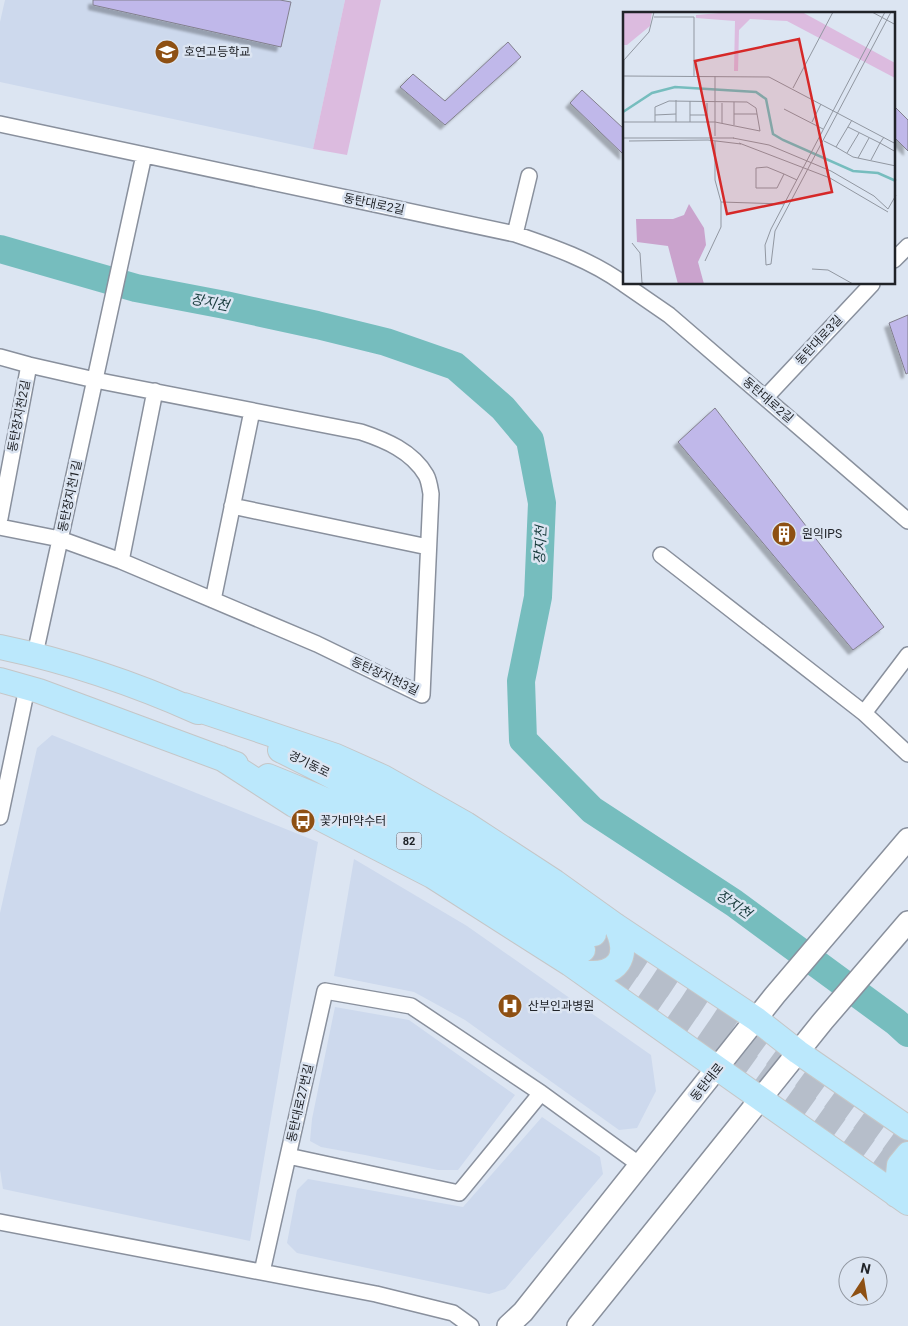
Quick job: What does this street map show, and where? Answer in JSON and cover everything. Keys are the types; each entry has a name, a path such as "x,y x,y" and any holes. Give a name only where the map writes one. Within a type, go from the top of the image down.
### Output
{"main road":[{"path":"0,647 35,654 80,668 184,706 336,756 383,777 466,824 555,882 594,945 718,1068 902,1199"},
{"path":"0,680 221,758 294,805 432,876 594,945 756,1020 798,1052 908,1128"},
{"name":"동탄대로","path":"508,1326 523,1312 775,995 908,839"},
{"path":"578,1326 822,1022 908,922"},
{"path":"902,1199 899,1165 908,1154"}],"street":[{"name":"동탄대로2길","path":"0,124 515,234 555,247 623,283"},
{"name":"동탄장지천1길","path":"35,654 144,155"},
{"path":"515,234 529,176"},
{"path":"896,258 908,246"},
{"name":"동탄대로2길","path":"625,285 669,316 766,397 908,521"},
{"name":"동탄대로3길","path":"766,397 871,285"},
{"name":"동탄장지천2길","path":"0,357 95,380"},
{"name":"동탄장지천2길","path":"0,518 5,465 29,365"},
{"name":"동탄장지천3길","path":"60,539 121,561 317,644 422,695 431,494 426,476 410,456 387,440 361,432 95,380"},
{"path":"121,561 154,391"},
{"path":"213,600 252,410"},
{"path":"232,506 428,547"},
{"path":"0,527 60,539"},
{"path":"660,555 864,713 908,754"},
{"path":"864,713 908,656"},
{"path":"0,817 27,688"},
{"name":"동탄대로27번길","path":"541,1093 459,1193 288,1156 325,991 411,1006 541,1093 640,1165"},
{"path":"262,1272 288,1156"},
{"path":"0,1222 376,1294 453,1313 471,1326"}],"shaded area":[{"name":"호연고등학교","path":"5,0 345,0 313,149 0,82 0,22"},
{"path":"345,0 381,0 347,155 313,149"},
{"path":"52,735 318,842 250,1241 3,1189 0,1170 0,913 37,748"},
{"name":"산부인과병원","path":"354,859 467,926 651,1055 656,1091 637,1128 619,1130 465,1020 414,992 334,976"},
{"path":"335,1007 409,1020 515,1095 458,1170 438,1170 321,1147 310,1141 312,1119"},
{"path":"542,1117 600,1157 603,1174 505,1289 489,1294 297,1253 287,1243 297,1190 308,1179 463,1207"}],"building":[{"path":"93,0 280,0 291,2 281,47 93,5"},
{"path":"508,42 521,57 445,125 400,87 413,74 445,101"},
{"path":"582,90 623,128 623,154 570,103"},
{"path":"896,108 908,120 908,151 896,139"},
{"path":"908,315 908,373 906,374 889,323"},
{"name":"원익IPS","path":"715,408 884,627 853,650 678,442"}],"waterway":[{"name":"장지천","path":"0,249 136,288 225,305 386,342 455,366 503,408 530,440 542,503 538,597 521,681 523,740 592,810 734,903 896,1022 908,1033"}],"tunnel":[{"path":"594,934 742,1032 908,1153"},
{"path":"583,950 730,1051 908,1179"}],"place":[{"name":"호연고등학교","path":"167,52"},
{"name":"원익IPS","path":"784,534"},
{"name":"꽃가마약수터","path":"303,821"},
{"name":"산부인과병원","path":"510,1006"}]}
